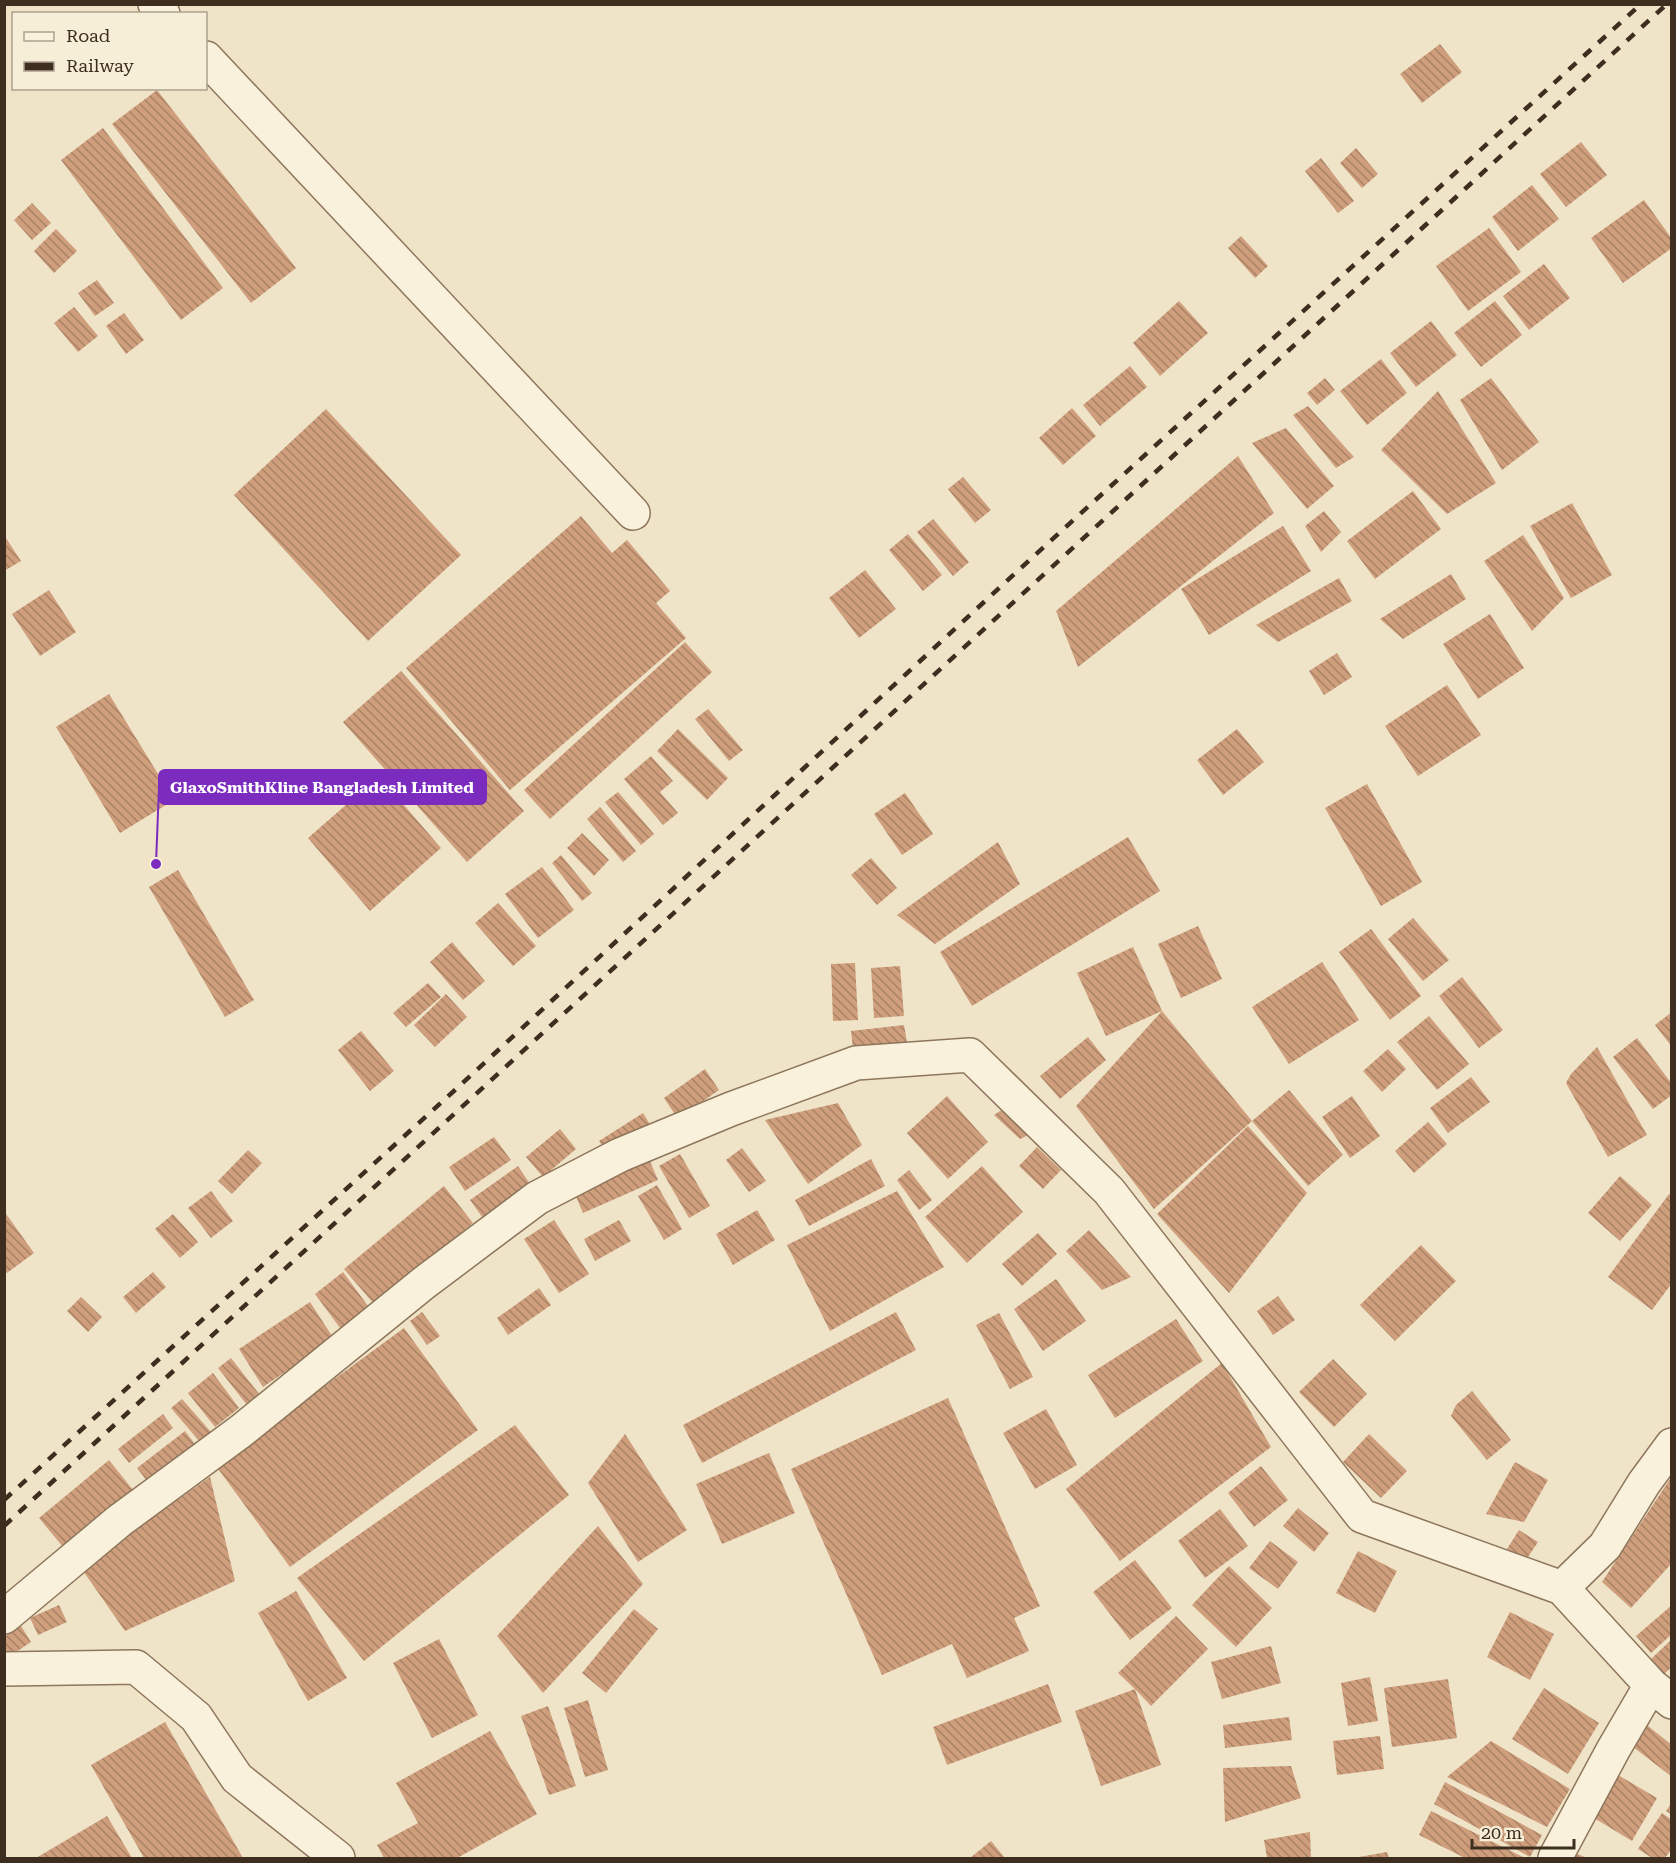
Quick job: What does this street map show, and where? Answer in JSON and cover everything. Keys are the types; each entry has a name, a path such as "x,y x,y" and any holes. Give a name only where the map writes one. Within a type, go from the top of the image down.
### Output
{"street":[{"path":"207,59 633,513"},
{"path":"4,1617 119,1521 241,1431 425,1282 537,1198 620,1155 731,1109 856,1063 970,1055 1110,1191 1362,1516 1562,1588 1661,1693 1613,1750 1555,1858"},
{"path":"1562,1588 1605,1546 1671,1445"},
{"path":"4,1669 136,1667 196,1717 237,1779 338,1858"}],"building":[{"path":"1440,44 1462,72 1422,103 1400,74"},
{"path":"157,90 296,268 251,303 112,124"},
{"path":"103,128 223,288 181,320 61,160"},
{"path":"1581,142 1607,175 1566,207 1540,174"},
{"path":"1356,148 1378,174 1362,188 1340,163"},
{"path":"1321,158 1354,201 1338,213 1305,171"},
{"path":"1532,185 1559,219 1518,251 1492,217"},
{"path":"1644,200 1672,239 1672,248 1623,283 1591,238"},
{"path":"32,203 51,223 32,240 14,220"},
{"path":"1489,228 1521,272 1468,311 1436,266"},
{"path":"56,229 77,251 54,273 34,251"},
{"path":"1241,236 1268,266 1255,278 1228,248"},
{"path":"1544,264 1570,298 1529,330 1503,296"},
{"path":"97,280 114,303 95,316 78,293"},
{"path":"1179,301 1208,333 1160,376 1133,343"},
{"path":"1495,301 1522,335 1481,367 1454,333"},
{"path":"74,307 98,336 78,352 54,323"},
{"path":"124,313 144,340 126,354 106,326"},
{"path":"1431,321 1457,355 1416,387 1390,353"},
{"path":"1381,359 1407,393 1367,425 1340,391"},
{"path":"1130,366 1147,387 1100,426 1083,405"},
{"path":"1325,378 1335,390 1317,405 1307,393"},
{"path":"1491,378 1539,442 1502,470 1460,400"},
{"path":"1438,391 1496,483 1447,514 1381,450"},
{"path":"1308,406 1354,457 1336,468 1293,415"},
{"path":"1072,408 1096,436 1063,465 1039,438"},
{"path":"326,409 461,555 368,641 234,495"},
{"path":"1286,428 1334,486 1307,509 1252,443"},
{"path":"1238,456 1274,513 1078,667 1056,611"},
{"path":"963,477 991,510 975,523 948,489"},
{"path":"1413,491 1441,529 1375,579 1347,541"},
{"path":"1572,503 1612,575 1571,598 1530,526"},
{"path":"1324,511 1341,532 1321,552 1305,526"},
{"path":"581,516 612,553 627,540 670,591 656,603 686,638 510,790 406,668"},
{"path":"933,519 969,562 953,576 917,532"},
{"path":"1283,526 1311,571 1209,635 1181,589"},
{"path":"908,534 942,575 923,591 889,550"},
{"path":"4,535 21,561 4,571"},
{"path":"1523,535 1564,598 1532,631 1484,561"},
{"path":"865,570 896,609 859,638 829,598"},
{"path":"1451,574 1466,599 1403,639 1380,619"},
{"path":"1339,578 1352,601 1278,642 1256,625"},
{"path":"49,590 76,632 40,656 12,614"},
{"path":"1490,614 1524,668 1478,699 1443,644"},
{"path":"685,642 712,672 550,819 524,790"},
{"path":"1337,653 1352,677 1324,695 1309,671"},
{"path":"401,671 524,811 467,862 343,722"},
{"path":"1447,685 1481,735 1418,776 1385,726"},
{"path":"109,694 174,800 120,833 56,727"},
{"path":"708,709 743,750 729,761 695,719"},
{"path":"678,729 728,778 707,800 657,751"},
{"path":"1237,729 1264,762 1223,795 1197,760"},
{"path":"651,756 673,781 660,792 678,813 663,825 624,779"},
{"path":"379,776 441,848 370,911 308,838"},
{"path":"1367,784 1422,882 1381,906 1325,808"},
{"path":"618,792 654,834 641,845 605,802"},
{"path":"905,793 933,834 902,855 874,814"},
{"path":"600,807 636,851 623,862 587,819"},
{"path":"582,833 609,860 594,876 567,848"},
{"path":"1128,837 1160,891 972,1006 940,952"},
{"path":"998,842 1020,884 935,944 897,915"},
{"path":"561,855 592,893 582,901 552,863"},
{"path":"871,858 897,888 877,905 851,875"},
{"path":"542,867 574,910 538,938 505,894"},
{"path":"178,870 254,1000 225,1017 149,887"},
{"path":"498,903 536,946 513,966 475,923"},
{"path":"1413,918 1449,960 1423,981 1388,939"},
{"path":"1198,926 1222,979 1181,998 1158,944"},
{"path":"1371,929 1421,996 1390,1020 1339,952"},
{"path":"452,942 485,981 463,1000 430,962"},
{"path":"1133,947 1162,1011 1106,1036 1077,973"},
{"path":"1322,962 1359,1020 1289,1064 1252,1007"},
{"path":"855,963 858,1020 833,1021 831,964"},
{"path":"900,966 904,1016 874,1018 871,968"},
{"path":"1462,977 1503,1030 1479,1048 1439,996"},
{"path":"428,983 441,997 406,1027 393,1013"},
{"path":"446,994 467,1017 435,1047 414,1025"},
{"path":"1162,1011 1252,1121 1154,1209 1076,1106"},
{"path":"1672,1012 1672,1047 1655,1025"},
{"path":"1429,1016 1469,1064 1437,1090 1397,1042"},
{"path":"904,1025 907,1042 853,1049 851,1031"},
{"path":"361,1031 394,1071 370,1091 338,1050"},
{"path":"1088,1037 1106,1060 1060,1099 1040,1076"},
{"path":"1637,1038 1672,1084 1672,1095 1653,1109 1613,1057"},
{"path":"1597,1047 1647,1135 1608,1157 1566,1083 1571,1074"},
{"path":"1388,1049 1406,1069 1382,1092 1363,1071"},
{"path":"705,1069 719,1090 678,1119 664,1098"},
{"path":"1471,1077 1490,1102 1448,1133 1430,1108"},
{"path":"1289,1090 1343,1155 1308,1186 1252,1121"},
{"path":"947,1096 988,1142 948,1179 907,1133"},
{"path":"1352,1096 1380,1136 1350,1158 1322,1117"},
{"path":"838,1103 862,1145 808,1184 765,1120"},
{"path":"1009,1105 1037,1131 1020,1139 994,1115"},
{"path":"643,1113 651,1126 607,1153 599,1141"},
{"path":"1428,1122 1447,1144 1414,1173 1395,1151"},
{"path":"1248,1126 1307,1193 1229,1293 1157,1214"},
{"path":"560,1129 576,1149 543,1177 526,1157"},
{"path":"494,1137 511,1160 465,1191 449,1167"},
{"path":"1037,1147 1061,1170 1043,1189 1019,1166"},
{"path":"742,1148 766,1181 749,1192 726,1160"},
{"path":"248,1150 262,1163 232,1194 218,1181"},
{"path":"680,1154 710,1206 689,1218 659,1166"},
{"path":"649,1159 658,1180 583,1213 574,1192"},
{"path":"871,1159 885,1186 809,1226 795,1200"},
{"path":"518,1166 532,1187 485,1221 470,1200"},
{"path":"982,1166 1023,1212 967,1263 925,1217"},
{"path":"909,1170 932,1200 919,1210 897,1180"},
{"path":"1620,1176 1652,1205 1620,1241 1588,1213"},
{"path":"657,1185 682,1229 664,1240 638,1196"},
{"path":"444,1186 473,1223 374,1304 344,1269"},
{"path":"211,1191 233,1221 211,1238 188,1208"},
{"path":"897,1191 944,1267 830,1331 787,1245"},
{"path":"1669,1194 1672,1196 1672,1283 1652,1310 1608,1277"},
{"path":"757,1210 775,1240 733,1265 716,1234"},
{"path":"4,1211 34,1253 7,1273 4,1270"},
{"path":"173,1214 198,1242 180,1258 155,1229"},
{"path":"554,1220 589,1274 559,1293 524,1239"},
{"path":"619,1220 631,1241 595,1261 584,1239"},
{"path":"1089,1230 1131,1277 1102,1290 1066,1251"},
{"path":"1038,1233 1057,1254 1022,1286 1002,1264"},
{"path":"1421,1245 1456,1281 1395,1341 1360,1305"},
{"path":"153,1272 166,1287 136,1313 123,1297"},
{"path":"343,1272 371,1310 343,1332 315,1294"},
{"path":"1056,1279 1086,1321 1043,1351 1014,1309"},
{"path":"539,1288 551,1305 508,1335 497,1318"},
{"path":"1278,1296 1295,1320 1273,1335 1257,1311"},
{"path":"81,1297 102,1317 88,1332 67,1311"},
{"path":"310,1302 334,1339 263,1387 239,1349"},
{"path":"422,1312 440,1336 427,1345 410,1321"},
{"path":"896,1312 916,1350 702,1463 683,1425"},
{"path":"999,1313 1033,1377 1010,1389 976,1325"},
{"path":"1176,1319 1203,1361 1115,1418 1088,1375"},
{"path":"404,1328 478,1430 290,1567 216,1466"},
{"path":"231,1358 260,1395 247,1405 218,1368"},
{"path":"1333,1359 1367,1394 1334,1427 1299,1392"},
{"path":"1222,1363 1271,1447 1120,1561 1066,1489"},
{"path":"213,1373 239,1408 215,1427 188,1393"},
{"path":"1472,1391 1511,1440 1487,1460 1451,1416 1456,1405"},
{"path":"948,1398 1040,1606 1014,1618 1029,1651 967,1678 952,1644 882,1675 791,1469"},
{"path":"182,1399 211,1432 200,1442 171,1408"},
{"path":"1046,1409 1077,1465 1035,1489 1003,1433"},
{"path":"163,1414 173,1428 129,1463 118,1449"},
{"path":"515,1425 569,1495 364,1661 297,1578"},
{"path":"185,1431 195,1444 147,1481 137,1468"},
{"path":"625,1434 687,1530 638,1562 588,1483"},
{"path":"1369,1434 1407,1471 1381,1498 1343,1462"},
{"path":"769,1453 795,1513 722,1544 696,1484"},
{"path":"109,1460 133,1490 63,1547 39,1518"},
{"path":"1515,1462 1548,1480 1524,1522 1486,1514"},
{"path":"1261,1466 1288,1500 1254,1527 1228,1493"},
{"path":"1672,1476 1672,1563 1631,1608 1602,1582"},
{"path":"210,1477 235,1581 125,1631 81,1568"},
{"path":"1298,1508 1329,1533 1314,1552 1283,1526"},
{"path":"1220,1509 1248,1546 1205,1578 1178,1541"},
{"path":"598,1526 643,1584 543,1693 497,1636"},
{"path":"1519,1530 1538,1542 1520,1569 1502,1557"},
{"path":"1270,1541 1298,1562 1278,1589 1249,1568"},
{"path":"1358,1551 1397,1571 1375,1613 1336,1593"},
{"path":"1135,1560 1172,1608 1130,1640 1093,1592"},
{"path":"1229,1566 1272,1608 1236,1647 1192,1605"},
{"path":"296,1591 347,1678 308,1701 258,1613"},
{"path":"59,1605 67,1622 38,1635 30,1618"},
{"path":"1672,1605 1672,1634 1651,1653 1636,1636"},
{"path":"634,1609 658,1629 606,1693 582,1673"},
{"path":"1510,1612 1554,1634 1530,1680 1487,1657"},
{"path":"1176,1616 1208,1649 1151,1706 1118,1673"},
{"path":"21,1626 31,1642 7,1658 4,1655 4,1637"},
{"path":"439,1639 478,1715 432,1738 393,1663"},
{"path":"1672,1639 1672,1667 1663,1675 1650,1660"},
{"path":"1271,1646 1281,1683 1222,1699 1211,1662"},
{"path":"1370,1677 1378,1721 1348,1726 1341,1683"},
{"path":"1448,1679 1457,1738 1392,1747 1384,1688"},
{"path":"1048,1684 1062,1722 947,1765 933,1727"},
{"path":"1544,1688 1599,1723 1568,1774 1512,1739"},
{"path":"1135,1689 1161,1765 1101,1786 1075,1711"},
{"path":"588,1700 608,1770 585,1777 564,1708"},
{"path":"548,1706 576,1786 549,1795 521,1716"},
{"path":"1289,1717 1292,1740 1225,1748 1223,1725"},
{"path":"165,1722 243,1858 144,1858 91,1765"},
{"path":"1643,1722 1672,1745 1672,1777 1628,1743"},
{"path":"490,1731 537,1814 457,1858 384,1858 377,1845 418,1823 396,1783"},
{"path":"1380,1736 1384,1769 1337,1775 1333,1741"},
{"path":"1491,1741 1570,1789 1547,1827 1447,1777"},
{"path":"1291,1766 1301,1798 1225,1822 1223,1768"},
{"path":"1618,1775 1657,1798 1632,1841 1594,1818"},
{"path":"1445,1782 1542,1835 1530,1857 1434,1804"},
{"path":"1672,1802 1672,1815 1666,1811"},
{"path":"1431,1811 1525,1858 1465,1858 1419,1835"},
{"path":"1662,1813 1672,1820 1672,1849 1665,1858 1652,1858 1638,1849"},
{"path":"107,1816 132,1858 36,1858"},
{"path":"1310,1832 1311,1858 1267,1858 1264,1840"},
{"path":"991,1841 1005,1858 970,1858"},
{"path":"1387,1852 1389,1858 1359,1858 1359,1857"},
{"path":"1573,1852 1587,1858 1570,1858"}],"railway":[{"path":"4,1500 455,1090 1035,555 1641,4"},
{"path":"4,1526 1667,4"}],"place":[{"name":"GlaxoSmithKline Bangladesh Limited","path":"156,864"}]}
